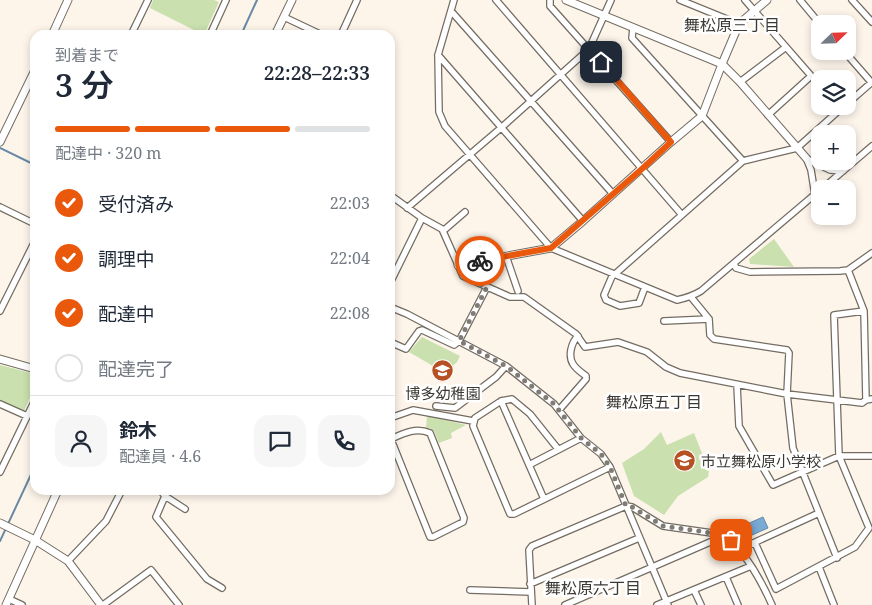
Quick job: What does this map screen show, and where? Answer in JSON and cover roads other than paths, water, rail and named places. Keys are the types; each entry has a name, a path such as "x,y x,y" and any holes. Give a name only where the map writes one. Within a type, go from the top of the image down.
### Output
{"street":[{"path":"56,30 68,0"},
{"path":"133,30 148,0"},
{"path":"212,30 226,0"},
{"path":"278,30 292,0"},
{"path":"343,30 357,0"},
{"path":"454,0 438,55 439,112 445,126 551,248 677,300 691,297 734,264 811,198"},
{"path":"496,0 682,215"},
{"path":"550,0 550,6 671,142"},
{"path":"566,0 722,64 807,159 815,180"},
{"path":"407,208 502,127 589,49 611,0"},
{"path":"680,0 740,24"},
{"path":"692,0 699,8"},
{"path":"745,0 811,76 768,116"},
{"path":"458,266 551,248 583,221 702,116 740,24 767,0"},
{"path":"800,0 812,15"},
{"path":"852,0 872,22"},
{"path":"451,11 612,194"},
{"path":"284,17 311,30"},
{"path":"633,28 632,38 743,162"},
{"path":"740,82 786,47"},
{"path":"438,55 583,221"},
{"path":"852,60 872,82 856,96"},
{"path":"0,142 30,80"},
{"path":"646,287 639,303 635,304 620,306 606,300 604,295 614,274 743,162 797,148 832,115"},
{"path":"832,180 872,146"},
{"path":"807,159 830,170 843,171"},
{"path":"395,199 422,218 442,229 463,276 510,297 524,298 578,336 585,347 618,342 647,352 666,367 680,373 787,394 862,403 869,400 864,311 848,270"},
{"path":"0,207 30,222"},
{"path":"443,231 465,212"},
{"path":"395,273 422,218"},
{"path":"0,311 30,250"},
{"path":"734,264 736,268 750,272 840,271 848,270 872,253"},
{"path":"506,256 518,292"},
{"path":"395,344 406,349 419,331 422,330 454,345 459,341 487,287"},
{"path":"691,297 709,319 710,335 714,339 786,350 788,353 787,394 793,448 837,558"},
{"path":"395,309 506,366 554,404 581,438 601,454 610,467 667,603"},
{"path":"755,543 776,589 855,547 870,526 839,456 836,400 834,315 864,311"},
{"path":"664,321 709,319"},
{"path":"559,410 586,379 586,376 573,364 570,358 571,349 578,336"},
{"path":"0,360 30,368"},
{"path":"436,406 455,408 496,377 506,366"},
{"path":"737,385 739,426 773,485 839,456 872,456"},
{"path":"395,416 413,410 473,421 501,401 512,399 530,414 558,449"},
{"path":"501,401 544,499"},
{"path":"0,404 27,416"},
{"path":"0,472 30,410"},
{"path":"473,421 473,426 510,514 514,514 610,467"},
{"path":"395,436 415,430 424,430 430,433 464,518 463,522 430,537 395,450"},
{"path":"529,465 581,438"},
{"path":"22,605 7,602 56,495"},
{"path":"68,561 106,521 119,495"},
{"path":"185,509 165,496 156,517 206,579 222,588"},
{"path":"532,605 529,550 532,546 626,506 632,507 663,526 726,535 751,566 772,605"},
{"path":"738,550 818,514"},
{"path":"0,523 35,540 68,561 102,605 151,570 179,605"},
{"path":"565,605 726,535"},
{"path":"530,584 640,538"},
{"path":"657,605 667,603 751,566"},
{"path":"819,567 834,605"},
{"path":"726,576 738,605"},
{"path":"470,590 532,592"},
{"path":"694,590 700,605"}],"water":[{"path":"763,517 768,528 743,539 738,528"}],"waterway":[{"path":"243,30 257,0"},
{"path":"0,148 30,163"},
{"path":"0,541 30,477"}],"place":[{"name":"博多幼稚園","path":"443,370"},
{"name":"市立舞松原小学校","path":"685,461"}],"district":[{"name":"舞松原三丁目","path":"732,25"},
{"name":"舞松原五丁目","path":"654,402"},
{"name":"舞松原六丁目","path":"593,588"}]}
